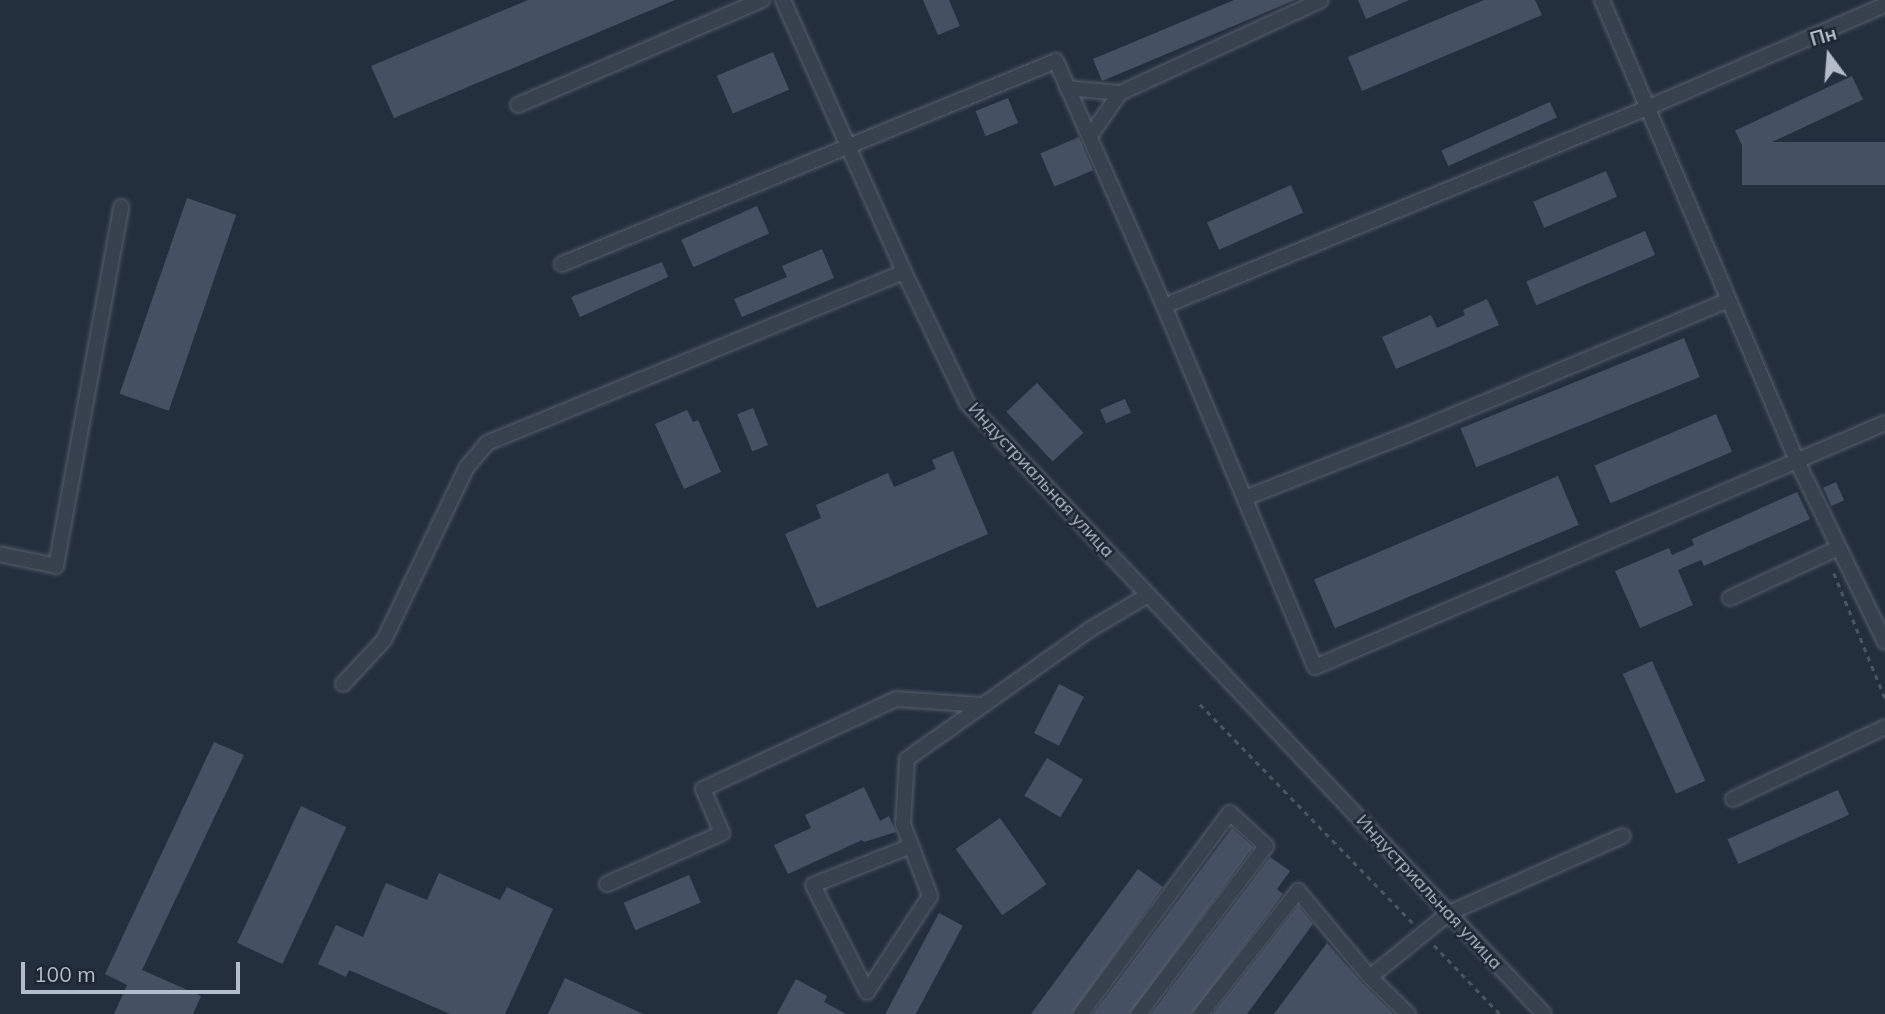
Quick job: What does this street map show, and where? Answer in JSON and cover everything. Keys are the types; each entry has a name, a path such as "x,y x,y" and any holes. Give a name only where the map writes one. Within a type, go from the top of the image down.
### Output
{"street":[{"path":"518,105 762,0"},
{"name":"Индустриальная улица","path":"783,0 847,148 967,402 1544,1014"},
{"path":"1067,88 1120,93 1321,0"},
{"path":"1602,0 1833,551 1879,612 1885,642"},
{"path":"1164,306 1647,108 1885,5"},
{"path":"562,264 1056,61 1164,306 1315,667 1885,423"},
{"path":"1090,136 1120,93"},
{"path":"0,554 56,566 121,207"},
{"path":"342,684 384,640 467,467 488,443 904,272"},
{"path":"1245,498 1406,435 1728,300"},
{"path":"1730,598 1833,551"},
{"path":"911,846 813,885 867,992 930,896 911,846 902,824 907,759 1088,630 1149,595"},
{"path":"607,884 722,833 703,789 896,699 982,705"},
{"path":"1733,799 1885,727"},
{"path":"1081,1014 1230,813 1266,846 1139,1014"},
{"path":"1370,977 1449,913 1623,836"},
{"path":"1201,1014 1298,891 1370,977 1408,1014"}],"path":[{"path":"1833,551 1885,698"},
{"path":"1200,704 1500,1014"}],"building":[{"path":"528,0 675,0 394,118 371,66"},
{"path":"923,0 949,0 960,26 938,35"},
{"path":"1234,0 1295,0 1102,81 1093,59"},
{"path":"1358,0 1409,0 1366,19"},
{"path":"1484,0 1535,0 1542,15 1362,91 1348,57"},
{"path":"773,52 789,90 733,114 717,76"},
{"path":"1852,76 1863,100 1746,154 1735,131"},
{"path":"1008,98 1018,123 986,136 976,111"},
{"path":"1550,102 1557,118 1448,166 1441,150"},
{"path":"1079,137 1093,170 1054,187 1040,153"},
{"path":"1742,142 1885,142 1885,185 1742,185"},
{"path":"1606,171 1617,197 1544,228 1533,202"},
{"path":"1291,185 1303,212 1219,250 1207,222"},
{"path":"187,198 236,215 169,411 120,394"},
{"path":"757,206 769,233 693,267 681,240"},
{"path":"1645,231 1655,255 1536,305 1526,281"},
{"path":"822,249 834,278 742,317 734,299 787,277 782,266"},
{"path":"662,262 668,277 580,317 571,297"},
{"path":"1487,299 1499,325 1396,369 1382,337 1431,315 1437,328 1465,315 1463,310"},
{"path":"1684,338 1700,377 1476,467 1461,428"},
{"path":"1037,383 1083,433 1053,461 1006,412"},
{"path":"1125,399 1131,413 1106,423 1100,410"},
{"path":"753,408 768,445 752,451 737,414"},
{"path":"687,410 693,422 698,420 721,472 684,489 655,424"},
{"path":"1716,414 1732,452 1611,503 1594,466"},
{"path":"953,451 988,534 817,608 785,534 821,518 816,505 888,473 894,487 936,469 932,460"},
{"path":"1558,476 1579,525 1335,628 1314,580"},
{"path":"1836,482 1844,500 1831,506 1823,488"},
{"path":"1797,492 1810,519 1704,566 1701,560 1678,570 1693,605 1640,628 1615,571 1669,548 1672,555 1694,545 1692,539"},
{"path":"1652,661 1705,781 1676,794 1623,674"},
{"path":"1059,684 1084,697 1059,746 1034,733"},
{"path":"214,742 244,755 142,970 201,996 193,1014 114,1014 127,985 105,974"},
{"path":"1047,758 1083,780 1060,817 1024,796"},
{"path":"864,787 880,821 889,816 896,832 864,842 862,840 788,874 774,845 811,828 805,815"},
{"path":"1838,790 1849,815 1738,864 1727,839"},
{"path":"301,806 346,827 283,964 237,943"},
{"path":"1000,818 1046,884 1002,915 956,849"},
{"path":"1232,828 1253,847 1130,1014 1093,1014"},
{"path":"1270,857 1290,871 1277,889 1283,894 1192,1014 1151,1014"},
{"path":"1138,869 1163,887 1072,1014 1031,1014"},
{"path":"439,873 500,900 507,887 553,909 505,1014 450,1014 349,970 346,977 318,964 336,925 363,937 386,883 427,900"},
{"path":"689,875 701,903 635,930 624,903"},
{"path":"1298,906 1313,924 1247,1014 1213,1014"},
{"path":"939,913 963,926 916,1014 885,1014"},
{"path":"1327,943 1363,984 1394,1014 1274,1014"},
{"path":"565,978 643,1014 548,1014"},
{"path":"796,979 827,996 824,1002 846,1014 777,1014"}]}
